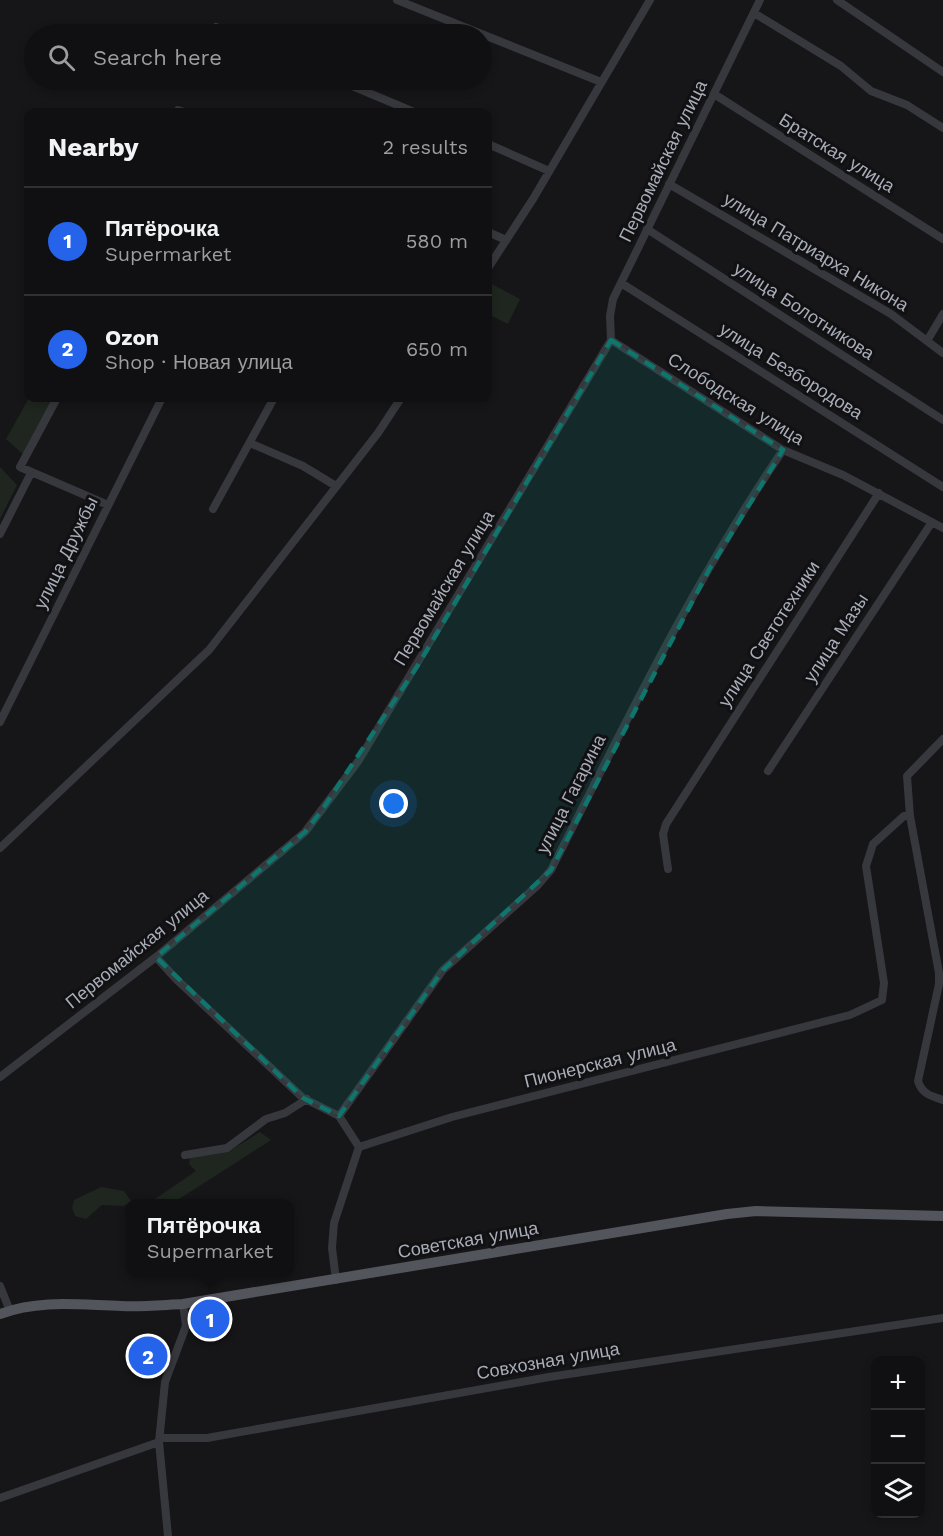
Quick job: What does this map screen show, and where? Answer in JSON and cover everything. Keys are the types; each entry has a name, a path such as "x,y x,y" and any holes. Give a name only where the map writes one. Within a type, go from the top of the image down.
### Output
{"main road":[{"name":"Советская улица","path":"5,1312 61,1302 122,1306 183,1304 736,1213 756,1211 943,1216"}],"street":[{"path":"397,0 456,24"},
{"path":"492,262 549,171 650,0"},
{"name":"Первомайская улица","path":"0,1077 156,957 305,831 358,760 418,665 611,340 610,316 613,299 760,0"},
{"path":"837,0 943,72"},
{"path":"753,13 842,66 871,91 907,105 943,128"},
{"path":"492,38 600,82"},
{"path":"362,90 404,108"},
{"name":"Братская улица","path":"714,94 943,239"},
{"path":"492,146 549,171"},
{"name":"улица Патриарха Никона","path":"669,184 891,314 943,353"},
{"name":"улица Болотникова","path":"647,230 943,420"},
{"path":"492,234 506,240"},
{"name":"улица Безбородова","path":"621,283 943,487"},
{"path":"927,341 943,314"},
{"name":"Слободская улица","path":"611,340 783,450 843,475 943,528"},
{"path":"55,402 20,467 108,505"},
{"name":"улица Дружбы","path":"0,722 160,402"},
{"path":"213,509 272,402"},
{"path":"0,848 209,650 398,402"},
{"path":"250,443 303,466 336,486"},
{"name":"улица Гагарина","path":"339,1116 443,970 538,885 551,870 630,713 710,568 783,450"},
{"path":"0,534 32,472"},
{"name":"улица Светотехники","path":"668,869 663,834 666,824 879,493"},
{"name":"улица Мазы","path":"768,771 932,522"},
{"path":"943,739 908,776 910,816 939,973 939,984 918,1081 920,1089 928,1095 943,1100"},
{"name":"Пионерская улица","path":"359,1147 452,1117 850,1016 882,1000 884,992 866,866 873,844 888,828 904,816 910,816"},
{"path":"156,957 176,979 307,1099 339,1116 359,1147 334,1223 332,1248 336,1280"},
{"path":"185,1155 227,1148 266,1119 285,1113 307,1099"},
{"path":"0,1286 5,1312"},
{"path":"168,1536 159,1440 165,1382 186,1326 183,1304"},
{"name":"Совхозная улица","path":"0,1498 159,1440 207,1438 573,1373 943,1318"}],"highlighted area":[{"path":"611,340 783,450 710,568 551,870 443,970 339,1116 303,1098 156,957 305,832 322,810 418,665"}],"shaded area":[{"path":"492,284 520,299 508,324 492,316"},
{"path":"27,402 55,402 26,457 6,439"},
{"path":"0,467 17,485 0,519"},
{"path":"260,1132 271,1140 179,1199 155,1199 196,1171 189,1164 190,1158 231,1150"},
{"path":"101,1187 124,1191 130,1199 126,1199 124,1206 102,1205 86,1219 75,1216 72,1208 74,1200"}],"place":[{"name":"Пятёрочка","path":"210,1319"},
{"name":"Ozon","path":"148,1356"}]}
